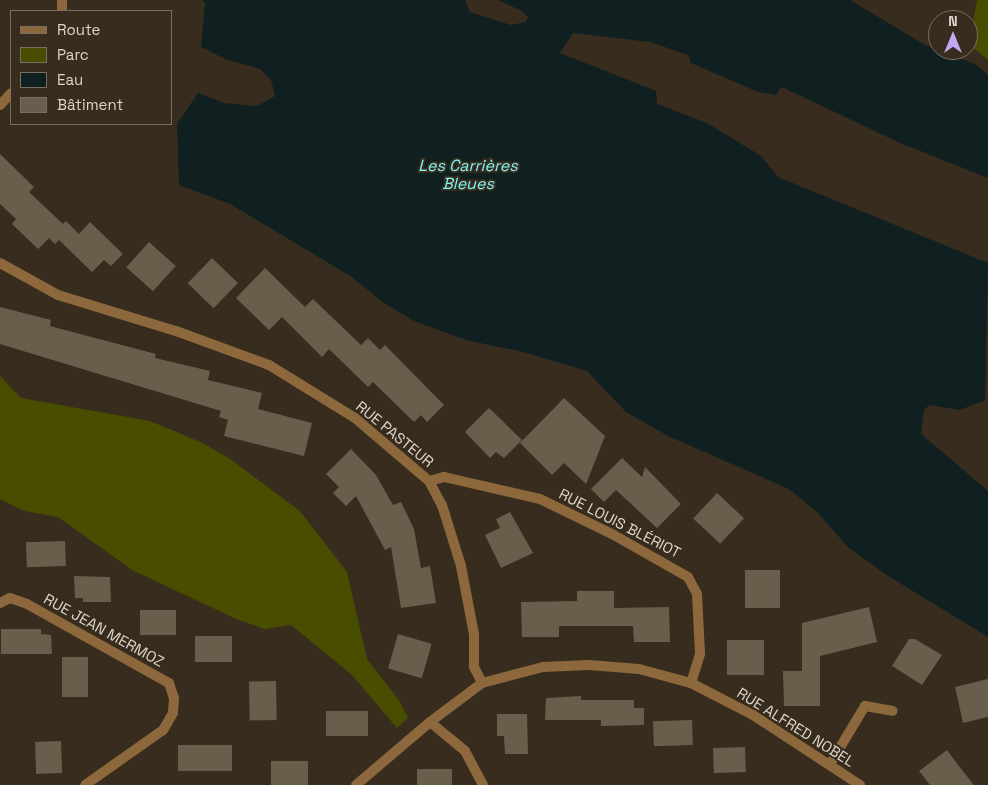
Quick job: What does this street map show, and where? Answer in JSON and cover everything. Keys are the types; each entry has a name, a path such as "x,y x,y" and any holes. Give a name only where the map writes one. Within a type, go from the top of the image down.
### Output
{"street":[{"path":"0,105 10,94"},
{"name":"RUE PASTEUR","path":"0,263 58,295 176,331 269,365 354,418 429,481 442,505 461,566 474,634 474,667 482,683"},
{"name":"RUE LOUIS BLÉRIOT","path":"429,481 444,477 540,499 612,534 688,577 697,594 700,654 691,683"},
{"name":"RUE JEAN MERMOZ","path":"0,603 10,598 27,604 169,683 174,698 174,713 163,730 85,785"},
{"name":"RUE ALFRED NOBEL","path":"482,683 543,667 590,665 639,669 691,683 753,715 860,785"},
{"path":"356,785 430,722 482,683"},
{"path":"830,764 866,706 893,711"},
{"path":"430,722 465,751 483,785"}],"green space":[{"path":"977,0 988,0 988,60 978,52 978,10 975,10"},
{"path":"0,376 21,398 150,421 203,443 230,459 300,511 347,572 367,659 399,700 408,718 397,728 352,675 291,625 264,629 234,618 132,570 58,517 24,511 0,499"}],"water":[{"name":"Les Carrières Bleues","path":"201,0 465,0 470,12 511,25 526,22 528,17 522,11 498,0 850,0 928,46 928,60 964,60 977,65 988,75 988,178 898,142 784,88 781,87 776,95 758,92 691,63 688,55 650,42 573,33 560,53 656,91 657,104 707,123 761,156 778,177 988,263 985,400 960,410 929,405 924,410 921,434 988,491 988,637 885,574 848,547 816,511 789,489 668,436 626,412 587,371 523,352 466,340 414,321 384,303 352,277 230,204 179,185 177,124 198,93 224,103 257,106 275,96 271,80 260,69 225,59 201,47 205,2"}],"building":[{"path":"0,154 34,187 29,192 63,224 66,221 79,234 90,222 123,254 111,266 104,260 92,272 59,240 55,244 49,238 38,249 12,224 16,219 0,204"},
{"path":"149,242 176,266 153,291 126,267"},
{"path":"212,258 238,283 214,308 188,283"},
{"path":"265,268 305,307 313,299 361,345 368,338 380,350 385,345 444,405 427,422 421,415 414,422 373,382 368,387 329,349 322,357 282,317 269,330 236,298"},
{"path":"0,307 51,320 50,326 156,354 155,358 210,371 208,380 262,393 258,409 312,423 304,456 224,436 228,420 219,417 221,411 0,344"},
{"path":"564,398 605,436 586,484 564,463 552,475 520,443"},
{"path":"489,408 522,440 504,458 496,452 490,458 465,432"},
{"path":"351,449 376,475 393,505 401,502 414,529 421,568 430,566 436,603 401,608 391,547 385,550 356,496 346,506 333,493 339,487 326,474"},
{"path":"622,458 642,477 645,467 681,504 657,528 616,490 604,502 591,489"},
{"path":"717,493 744,518 720,544 693,519"},
{"path":"510,512 533,553 501,568 485,535 500,528 496,519"},
{"path":"65,541 66,566 27,567 26,542"},
{"path":"745,570 780,570 780,608 745,608"},
{"path":"74,576 110,577 111,602 83,602 83,598 75,598"},
{"path":"577,591 614,591 614,608 669,607 670,642 634,642 633,626 559,626 559,637 522,637 521,602 577,601"},
{"path":"869,607 877,642 820,656 820,706 784,706 783,671 802,671 802,623"},
{"path":"140,610 176,610 176,635 140,635"},
{"path":"1,629 41,629 41,634 51,635 52,654 1,654"},
{"path":"398,634 432,644 422,678 388,669"},
{"path":"195,636 232,636 232,662 195,662"},
{"path":"909,639 915,639 942,655 922,685 892,666"},
{"path":"727,640 764,640 764,675 727,675"},
{"path":"62,657 88,657 88,697 62,697"},
{"path":"988,679 988,717 963,723 955,687"},
{"path":"249,681 276,681 277,720 250,720"},
{"path":"581,696 581,700 634,700 634,708 644,708 644,725 601,726 601,720 545,720 546,698"},
{"path":"326,711 368,711 368,736 326,736"},
{"path":"497,714 527,714 528,754 505,754 504,736 497,736"},
{"path":"692,720 693,745 654,746 653,721"},
{"path":"61,741 62,773 36,774 35,742"},
{"path":"178,745 232,745 232,771 178,771"},
{"path":"745,747 746,772 714,773 713,748"},
{"path":"947,750 974,785 930,785 919,771"},
{"path":"271,761 308,761 308,785 271,785"},
{"path":"417,769 452,769 452,785 417,785"}]}
